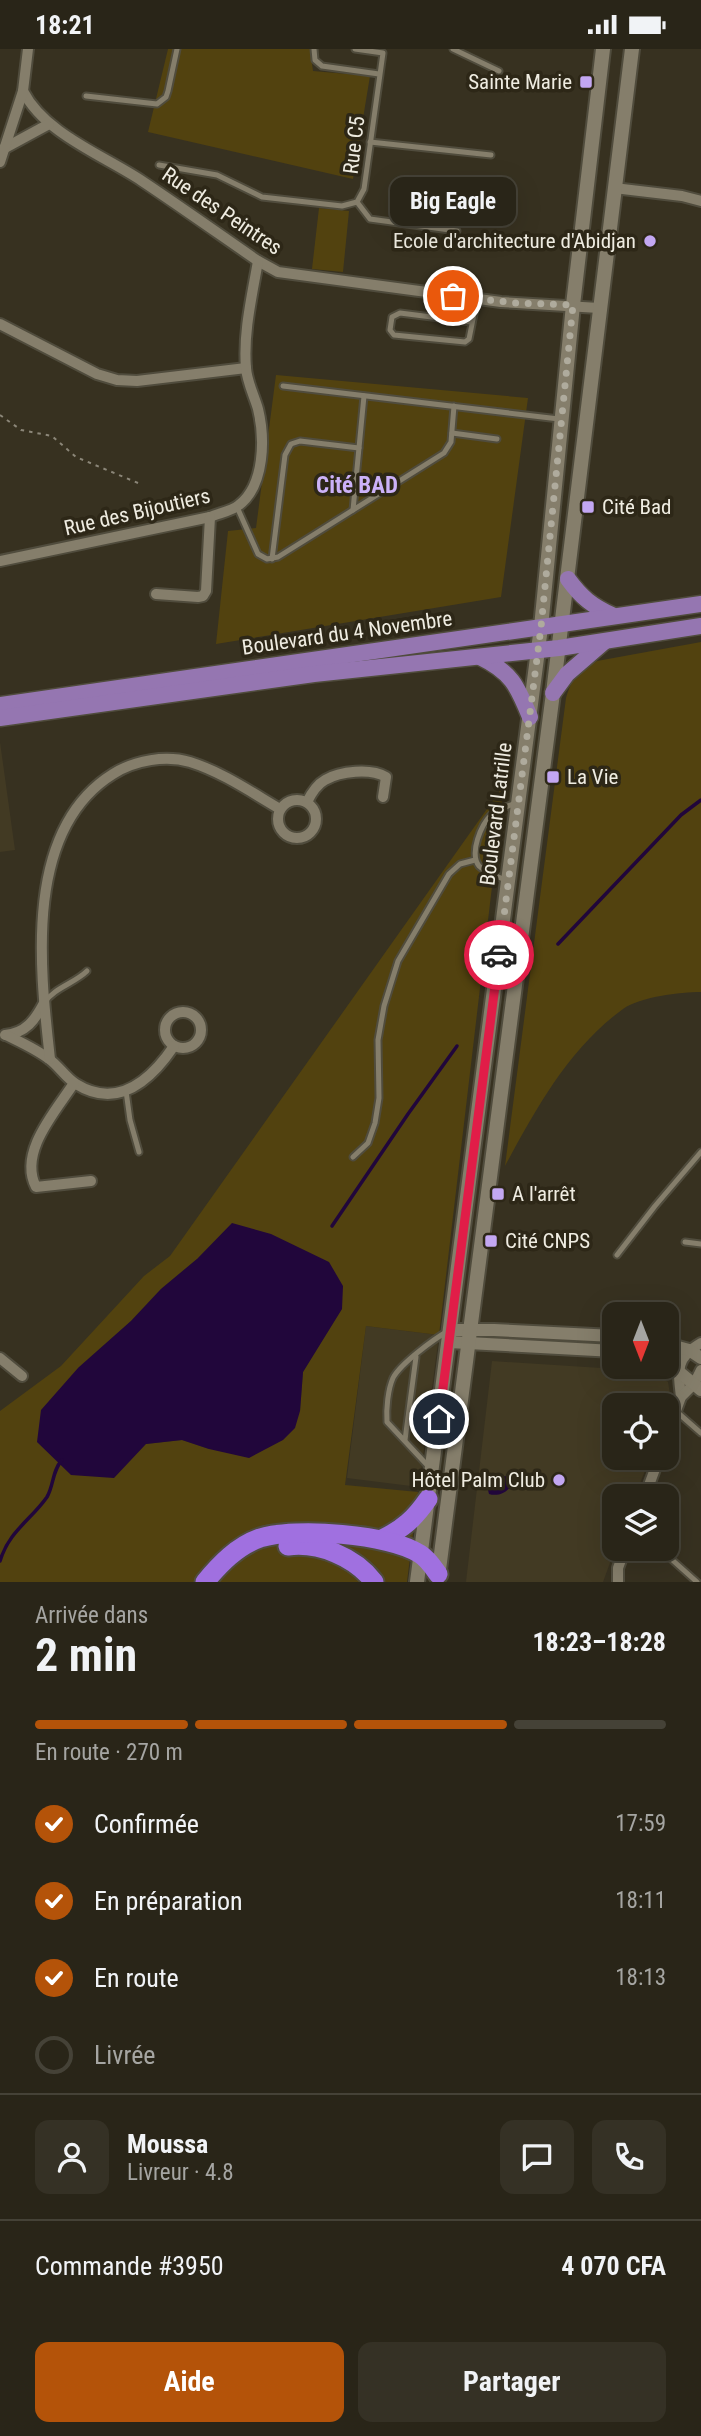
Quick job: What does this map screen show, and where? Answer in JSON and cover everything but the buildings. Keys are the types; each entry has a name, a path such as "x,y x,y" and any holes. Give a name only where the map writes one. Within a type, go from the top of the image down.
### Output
{"highway":[{"path":"382,1539 412,1521 429,1493"},
{"path":"205,1582 236,1550 259,1538 288,1533 332,1534 398,1543 421,1554 438,1578"},
{"path":"221,1582 253,1555 271,1548 294,1545 339,1554 374,1582"}],"main road":[{"name":"Boulevard Latrille","path":"417,1582 541,627 573,305 603,49"},
{"name":"Boulevard Latrille","path":"438,1578 554,693 632,49"},
{"path":"550,535 571,537"},
{"path":"568,579 581,597 614,616"},
{"name":"Boulevard du 4 Novembre","path":"0,705 701,604"},
{"name":"Boulevard du 4 Novembre","path":"0,719 250,683 559,648 701,626"},
{"path":"554,693 566,674 606,641"},
{"path":"480,657 509,675 522,696 530,717"},
{"path":"429,1493 435,1517 446,1521"}],"street":[{"path":"0,162 23,91 29,49"},
{"name":"Rue des Peintres","path":"23,91 31,106 49,124 140,180 278,272 477,299 599,308"},
{"path":"3,149 49,124"},
{"path":"614,187 701,201"},
{"name":"Rue des Bijoutiers","path":"0,561 210,517 237,507 252,491 261,452 261,428 246,369 250,309 258,261"},
{"path":"0,324 97,374 117,380 137,381 246,369"},
{"path":"156,594 203,596 206,591 210,517"},
{"path":"50,1059 41,935 45,890 66,829 80,805 99,783 122,768 144,762 166,759 188,762 235,783 280,809"},
{"path":"307,802 314,789 323,781 350,773 380,774 386,777 383,797"},
{"path":"292,800 307,802 312,807 316,821 309,835 294,838 281,831 278,824 280,809 292,800"},
{"path":"3,1035 15,1034 26,1028 36,1018 44,1003"},
{"path":"3,1035 50,1059 75,1083 87,1090 113,1094 126,1091 153,1074 174,1046"},
{"path":"75,1083 36,1143 31,1178 36,1187 91,1181"},
{"path":"450,1336 602,1336"},
{"path":"469,1336 602,1350"},
{"path":"679,1360 695,1347 701,1358"},
{"path":"0,1357 22,1376"},
{"path":"681,1397 697,1387 701,1370"},
{"path":"679,1371 697,1387"},
{"path":"676,1379 681,1397 679,1403"},
{"path":"618,1582 621,1561"}],"lane":[{"path":"86,96 157,104 166,97 177,49"},
{"path":"314,49 315,60 322,66 379,74"},
{"name":"Rue C5","path":"159,165 217,176 261,197 342,206 358,202 364,189 383,51 355,49"},
{"path":"453,49 499,71"},
{"path":"370,142 491,155"},
{"path":"358,202 370,219 457,231"},
{"path":"471,322 400,313 392,317 390,330 394,335 458,343 469,339 477,299"},
{"path":"283,386 562,419"},
{"path":"353,510 365,395"},
{"path":"272,559 444,453 451,442 454,406"},
{"path":"452,433 496,439"},
{"path":"272,559 285,455 290,444 300,441 359,448"},
{"path":"237,507 258,554 272,559"},
{"path":"509,882 481,868 475,860 479,838 491,815 519,802"},
{"path":"353,1157 368,1143 375,1123 379,1098 378,1040 384,1006 398,961 449,874 460,864 475,860"},
{"path":"44,1003 48,997 77,981 87,971"},
{"path":"126,1091 130,1120 139,1152"},
{"path":"617,1255 701,1152"},
{"path":"685,1242 701,1244"},
{"path":"432,1470 387,1422 388,1403 395,1374 426,1345 450,1336"},
{"path":"405,1441 416,1357"},
{"path":"679,1414 701,1433"},
{"path":"673,1561 697,1582"}],"path":[{"path":"0,415 21,430 52,436 76,457 138,483"}],"shaded area":[{"path":"168,49 310,49 313,71 370,76 353,179 148,132"},
{"path":"319,208 349,211 343,272 312,269"},
{"name":"Cité BAD","path":"276,375 528,398 501,597 216,644 228,531 256,528"},
{"path":"701,642 701,992 672,994 639,1001 623,1009 604,1025 586,1042 555,1081 505,1166 566,698 577,675 597,661"},
{"path":"0,742 15,850 0,852"},
{"path":"504,785 439,1335 366,1326 345,1485 418,1492 407,1582 0,1582 0,1411 61,1366 144,1276 170,1256","holes":["197,1259 342,1308 303,1372 300,1411 209,1449 182,1440 146,1444 78,1368 131,1321 161,1289"]},
{"path":"232,1223 271,1234 329,1262 343,1286 342,1309 303,1372 300,1411 295,1428 283,1440 249,1458 182,1440 146,1444 114,1478 71,1475 37,1442 41,1410 78,1368 131,1321 161,1289 197,1259"},
{"path":"366,1326 439,1335 419,1487 347,1478"},
{"name":"Hôtel Palm Club","path":"492,1361 602,1368 602,1379 665,1379 668,1382 670,1393 602,1393 602,1470 645,1470 640,1484 602,1484 602,1561 611,1561 603,1582 466,1582"},
{"path":"508,1476 512,1482 509,1489 500,1494 489,1494 489,1487 493,1482"}],"waterway":[{"path":"558,944 681,815 701,800"},
{"path":"332,1226 457,1046"},
{"path":"0,1561 9,1542 47,1497 56,1469 62,1460"}],"way so far":[{"path":"453,296 516,303 573,305 541,627 499,955"}],"place":[{"name":"Sainte Marie","path":"586,82"},
{"name":"Ecole d'architecture d'Abidjan","path":"650,241"},
{"name":"Big Eagle","path":"453,296"},
{"name":"Cité Bad","path":"588,507"},
{"name":"La Vie","path":"553,777"},
{"name":"A l'arrêt","path":"498,1194"},
{"name":"Cité CNPS","path":"491,1241"},
{"name":"Hôtel Palm Club","path":"559,1480"}],"district":[{"name":"Cité BAD","path":"357,485"}],"route":[{"path":"439,1419 499,955"}]}
